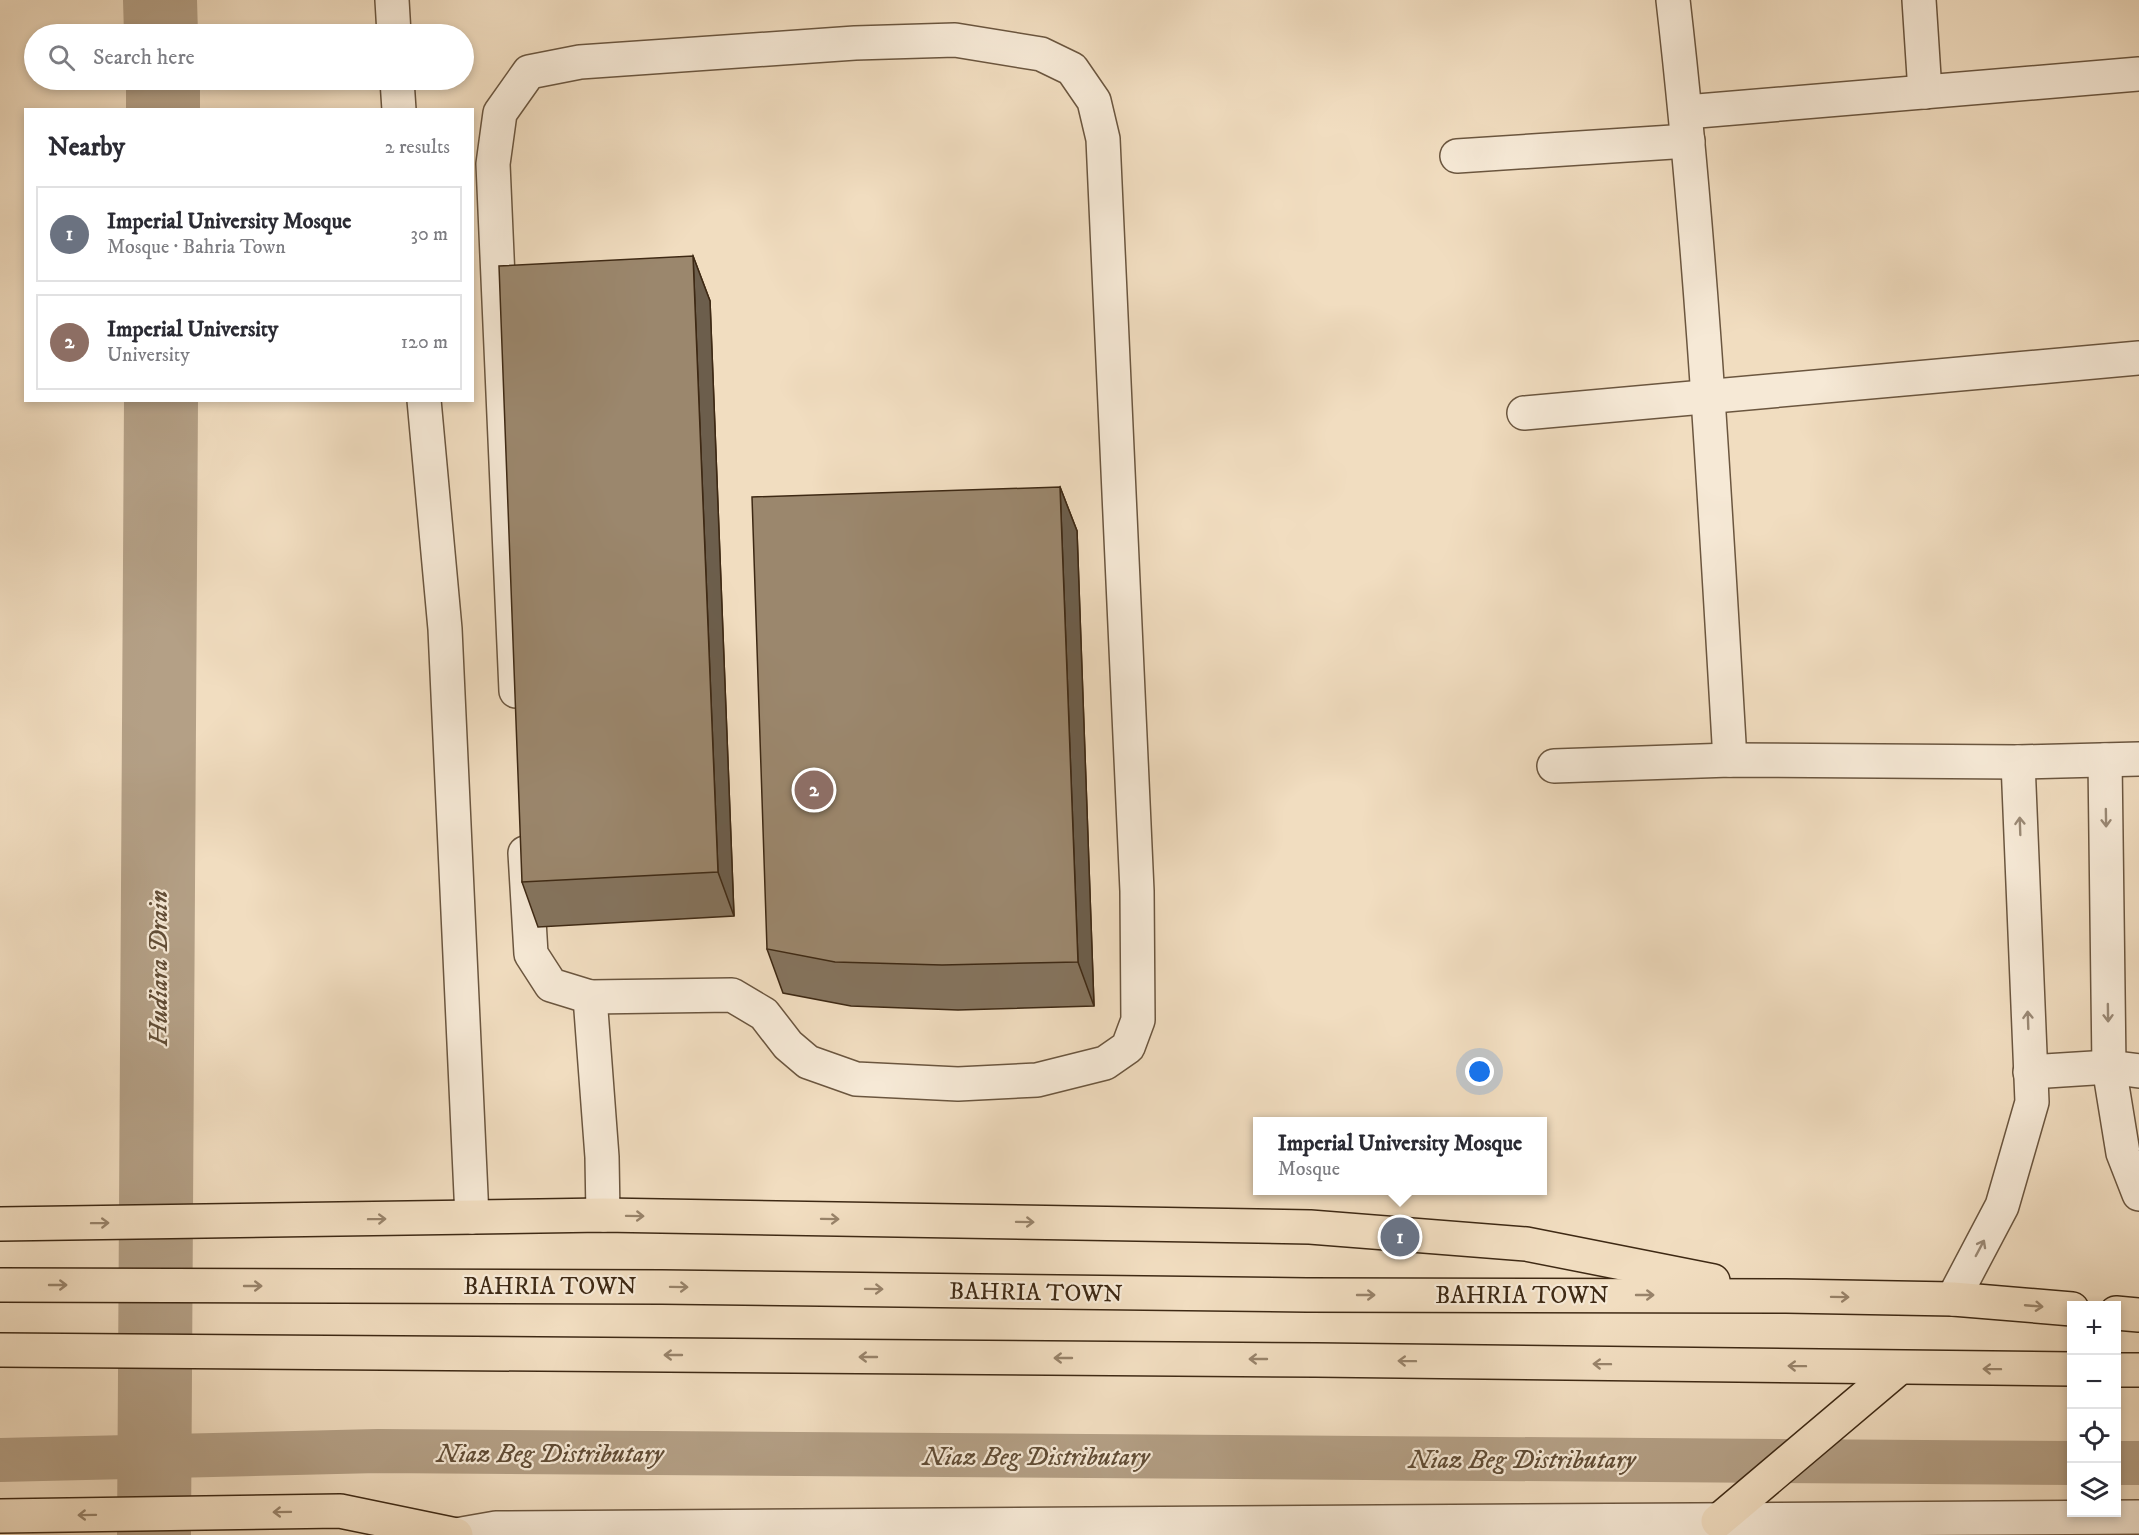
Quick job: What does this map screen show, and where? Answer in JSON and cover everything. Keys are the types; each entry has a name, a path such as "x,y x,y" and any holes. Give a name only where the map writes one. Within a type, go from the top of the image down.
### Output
{"main road":[{"path":"0,1224 603,1215 1310,1227 1526,1244 1786,1296"},
{"name":"BAHRIA TOWN","path":"0,1285 662,1287 1307,1295 1786,1296 1953,1299 2067,1310"},
{"path":"2121,1313 2139,1315"},
{"path":"0,1350 1316,1360 2067,1369"},
{"path":"1718,1521 1899,1368"},
{"path":"2121,1370 2139,1370"},
{"path":"0,1516 340,1511 456,1535"}],"street":[{"path":"392,0 393,24"},
{"path":"1673,0 1687,126 1708,396 1730,760"},
{"path":"1919,0 1925,92"},
{"path":"517,717 493,164 500,113 529,72 591,62 855,43 955,40 1041,54 1072,69 1094,101 1103,139 1137,891 1138,1020 1128,1047 1105,1063 1036,1080 958,1084 856,1079 808,1062 788,1045 764,1014 732,995 590,996 551,985 531,954 523,824"},
{"path":"1457,156 1925,92 2139,74"},
{"path":"398,90 399,108"},
{"path":"1524,413 2139,358"},
{"path":"424,402 445,629 472,1217"},
{"path":"1554,766 1730,760 2018,762 2139,759"},
{"path":"2105,760 2124,1069 2123,1153 2139,1194"},
{"path":"1953,1299 2002,1206 2032,1102 2018,762"},
{"path":"590,996 602,1158 603,1215"},
{"path":"2030,1071 2124,1069"},
{"path":"456,1535 508,1528 2139,1517"}],"building":[{"path":"693,256 718,872 522,882 499,266"},
{"path":"1060,487 1078,962 942,965 835,962 767,949 752,497"}],"waterway":[{"name":"Hudiara Drain","path":"160,0 161,24"},
{"name":"Hudiara Drain","path":"163,90 163,108"},
{"name":"Hudiara Drain","path":"154,1535 161,402"},
{"name":"Niaz Beg Distributary","path":"0,1460 378,1451 2067,1463"},
{"name":"Niaz Beg Distributary","path":"2121,1463 2139,1463"}],"place":[{"name":"Imperial University","path":"814,790"},
{"name":"Imperial University Mosque","path":"1400,1237"}]}
